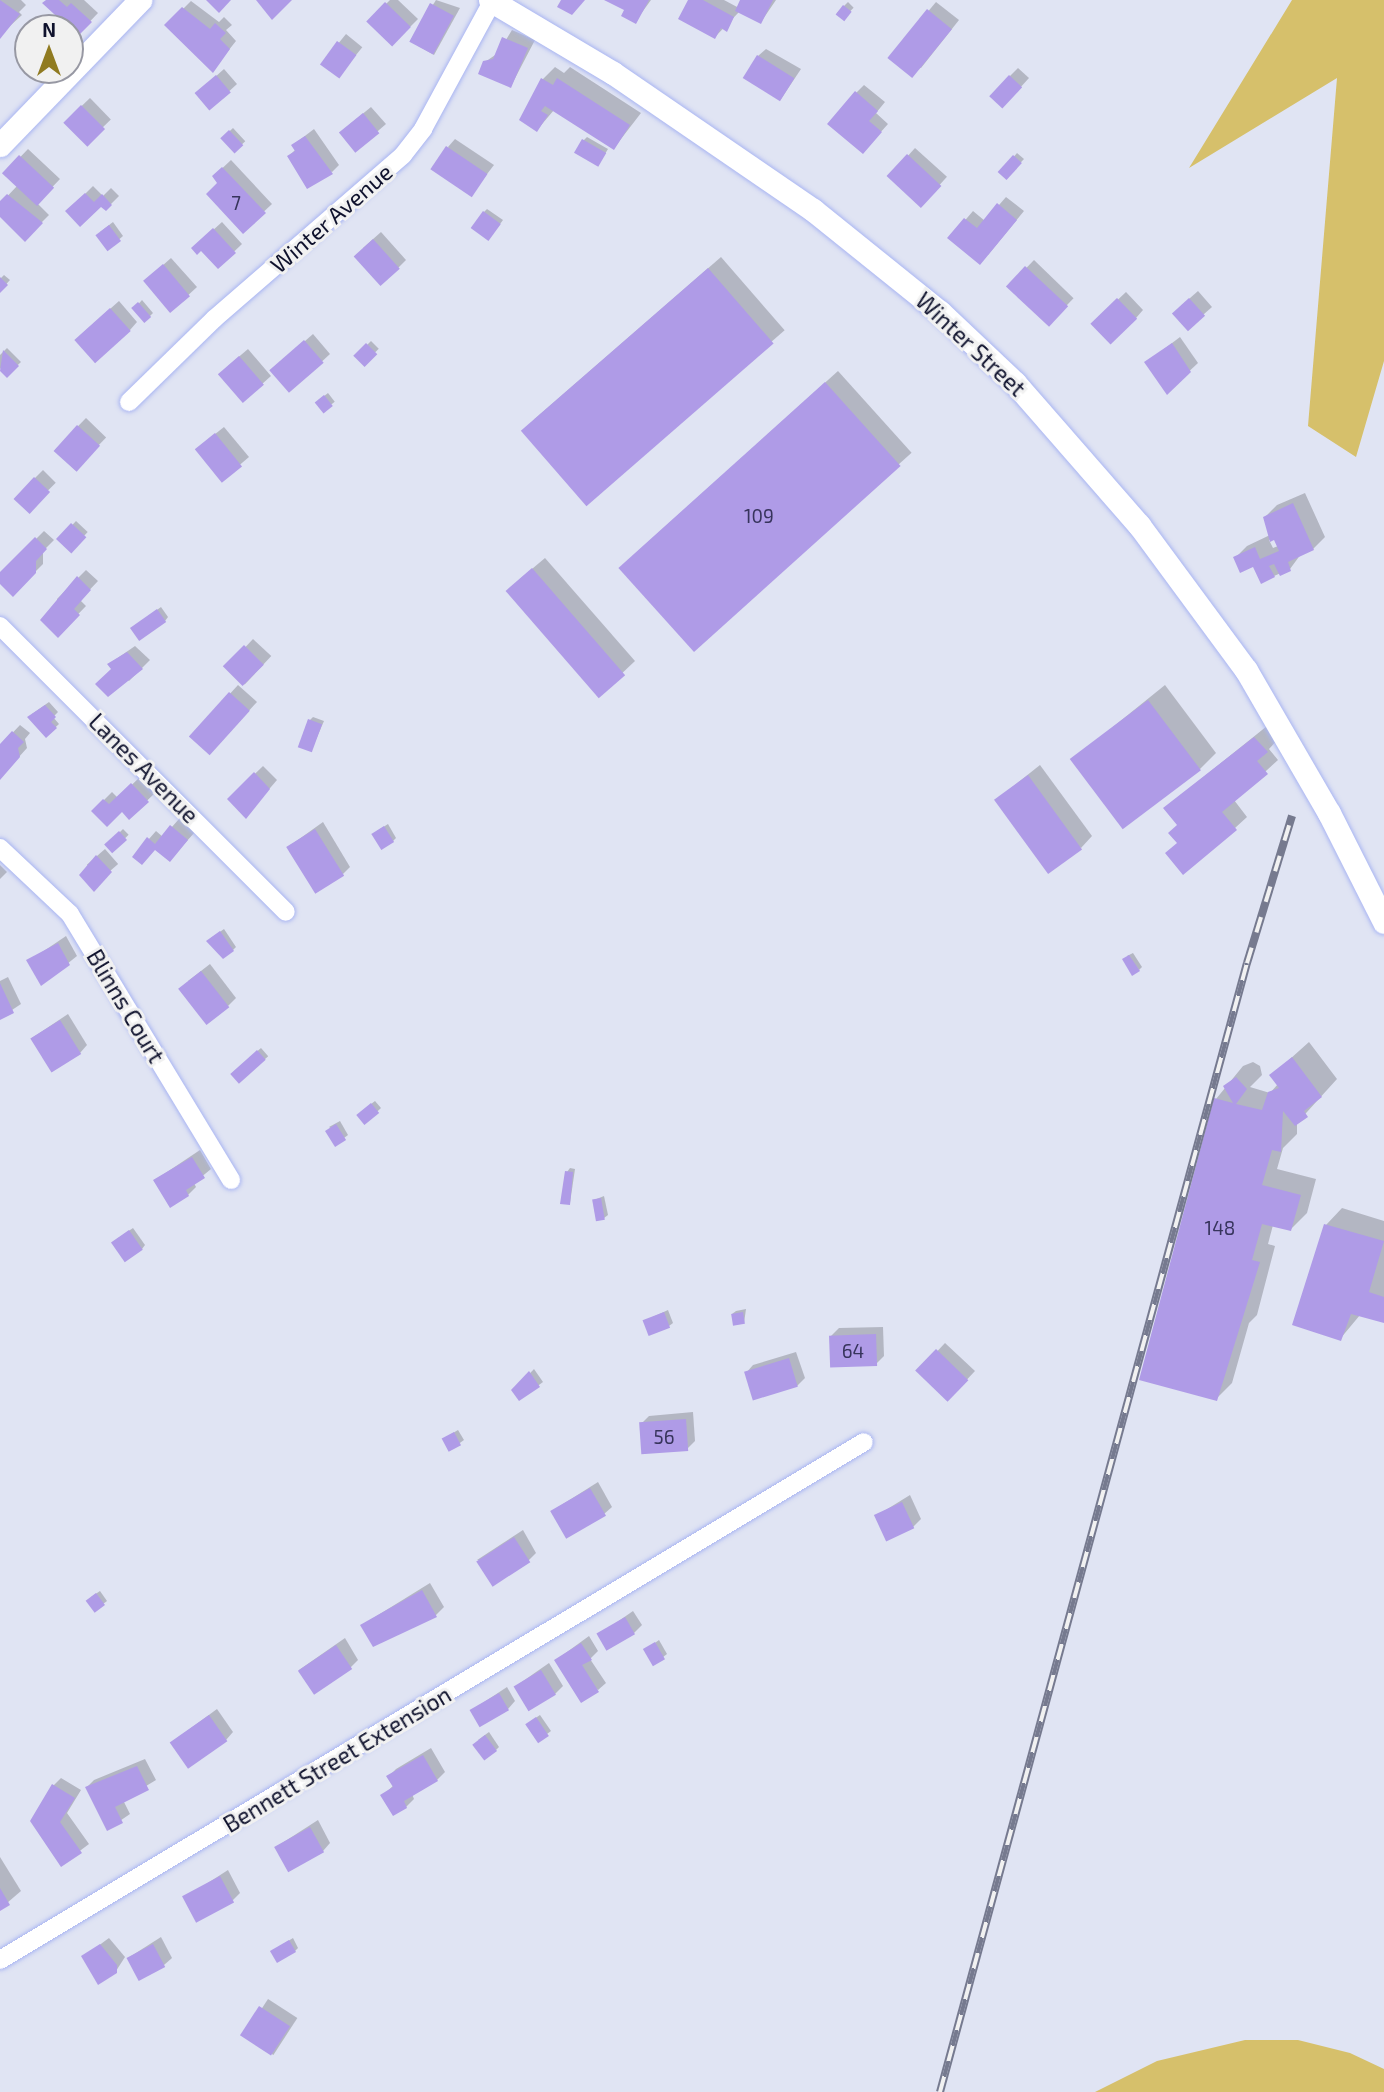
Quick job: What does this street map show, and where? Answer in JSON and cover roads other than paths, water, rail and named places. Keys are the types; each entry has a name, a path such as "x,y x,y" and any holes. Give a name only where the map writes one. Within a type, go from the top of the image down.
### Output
{"street":[{"path":"0,145 140,0"},
{"name":"Winter Avenue","path":"129,402 214,319 403,155 423,129 492,1"},
{"name":"Winter Street","path":"492,1 613,73 759,171 896,274 984,351 1065,435 1197,601 1275,717 1329,813 1384,922"},
{"name":"Lanes Avenue","path":"0,626 286,912"},
{"name":"Blinns Court","path":"0,848 70,914 231,1180"},
{"name":"Bennett Street Extension","path":"0,1960 674,1559 864,1442"}],"railway":[{"path":"940,2092 1247,963 1292,816"}]}
